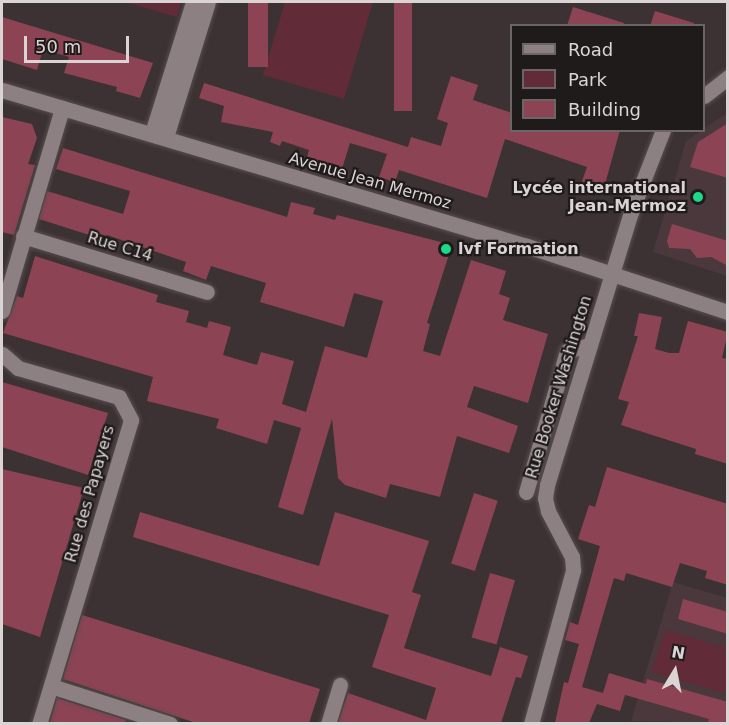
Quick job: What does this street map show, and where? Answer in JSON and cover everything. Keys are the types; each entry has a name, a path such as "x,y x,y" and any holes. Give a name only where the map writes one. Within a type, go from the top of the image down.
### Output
{"street":[{"path":"159,135 193,2"},
{"path":"159,135 208,2"},
{"path":"705,95 728,77"},
{"name":"Avenue Jean Mermoz","path":"2,90 159,135 728,312"},
{"path":"2,311 62,108"},
{"name":"Rue Booker Washington","path":"531,723 573,570 572,557 545,498 649,158 662,132"},
{"name":"Rue C14","path":"23,236 207,292"},
{"path":"526,492 567,351 590,345"},
{"name":"Rue des Papayers","path":"2,354 18,368 119,397 131,420 39,723"},
{"path":"51,686 171,723"},
{"path":"328,723 340,686"}],"shaded area":[{"name":"Lycée international Jean-Mermoz","path":"727,113 727,276 653,252 686,141 699,132 705,132 705,128"},
{"path":"673,582 727,598 727,723 631,721"}],"green space":[{"path":"125,2 181,2 177,17"},
{"path":"285,2 373,2 344,99 263,75"},
{"path":"665,630 727,648 727,694 652,672"}],"building":[{"path":"248,2 268,2 268,67 248,67"},
{"path":"394,2 412,2 412,111 394,111"},
{"path":"573,7 624,23 624,24 568,24"},
{"path":"655,11 694,23 694,24 651,24"},
{"path":"2,17 153,63 140,98 116,91 117,87 64,73 69,57 43,49 37,70 2,59"},
{"path":"451,76 478,85 473,100 510,112 510,132 619,132 602,195 580,187 587,167 505,139 487,198 399,170 395,182 379,177 387,154 350,143 341,172 306,161 309,150 282,141 280,146 270,142 273,132 221,122 224,106 199,98 204,83 408,147 411,137 441,146 448,123 437,119"},
{"path":"2,117 32,124 37,138 28,164 35,165 14,235 2,232"},
{"path":"728,123 728,178 690,167 698,142"},
{"path":"63,148 287,217 291,202 315,208 313,214 335,220 337,215 452,245 427,323 430,324 423,351 440,356 471,260 506,271 499,294 510,298 503,320 548,334 528,403 474,386 467,407 518,426 509,453 457,436 440,497 390,484 386,498 345,485 338,478 332,419 303,515 278,507 301,428 274,420 267,444 216,428 219,419 147,401 153,377 3,333 17,296 23,298 35,256 158,295 156,302 189,311 186,322 207,328 209,321 231,327 223,355 257,365 261,352 294,361 282,404 306,412 325,346 367,358 383,301 354,293 344,327 260,302 266,283 211,266 206,280 183,271 186,262 107,235 105,240 39,219 47,191 123,214 130,191 56,169"},
{"path":"672,224 728,241 728,266 711,257 697,258 690,249 669,248 667,241"},
{"path":"639,313 662,317 655,349 669,353 679,353 688,321 728,332 722,358 728,359 728,464 695,454 696,449 621,425 629,402 618,399 638,336 634,336"},
{"path":"2,382 108,413 88,475 2,447"},
{"path":"607,467 728,504 728,585 705,578 707,571 680,563 672,587 626,573 624,581 614,578 582,687 603,693 609,673 646,684 647,679 728,702 728,723 708,723 709,719 625,695 620,711 597,704 589,723 555,723 564,682 568,683 579,644 565,640 570,622 578,625 600,546 578,539 589,505 595,507"},
{"path":"2,469 84,488 40,637 2,624"},
{"path":"474,493 498,501 475,571 451,563"},
{"path":"140,512 319,566 335,512 429,541 412,592 421,595 404,648 491,676 500,647 528,656 521,678 516,677 501,723 338,723 348,693 426,720 436,688 372,667 389,615 133,537"},
{"path":"490,573 515,580 497,645 472,637"},
{"path":"683,599 728,612 728,634 678,619"},
{"path":"82,615 320,689 309,723 196,723 63,679"},
{"path":"57,698 126,720 125,723 50,723"}],"place":[{"name":"Lycée international Jean-Mermoz","path":"698,197"},
{"name":"lvf Formation","path":"446,249"}]}
